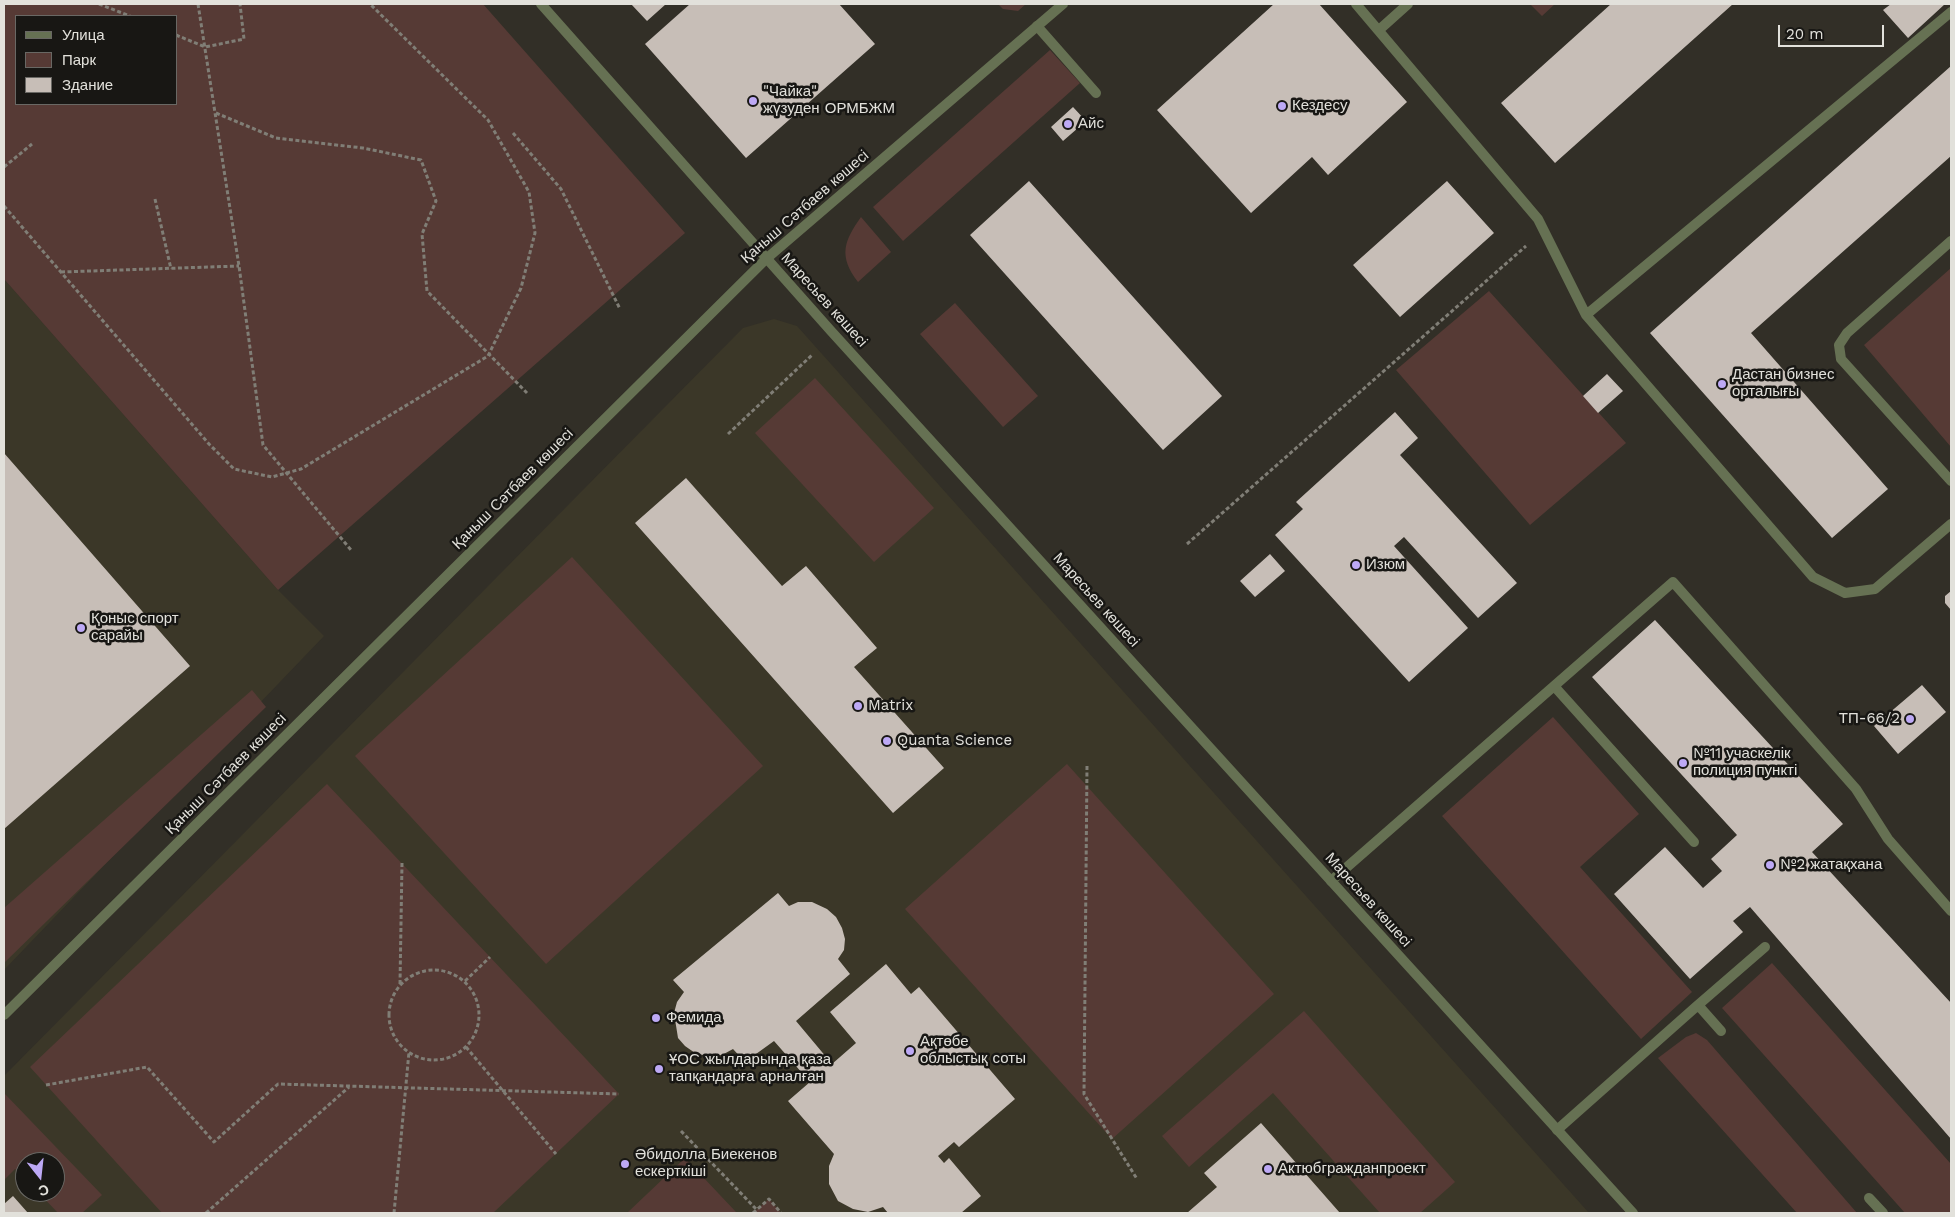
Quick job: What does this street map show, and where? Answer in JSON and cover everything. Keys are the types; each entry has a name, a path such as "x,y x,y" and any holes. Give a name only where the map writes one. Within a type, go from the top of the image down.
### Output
{"street":[{"name":"Маресьев көшесі","path":"541,4 766,258 1633,1213"},
{"name":"Қаныш Сәтбаев көшесі","path":"4,1015 766,258 1062,4"},
{"path":"1356,4 1538,219 1586,315 1813,578 1845,593 1876,589 1951,524"},
{"path":"1379,30 1408,4"},
{"path":"1586,315 1951,12"},
{"path":"1037,26 1096,93"},
{"path":"1951,241 1847,333 1839,345 1841,359 1951,481"},
{"path":"1331,880 1672,582 1856,789 1888,839 1951,911"},
{"path":"1554,686 1694,842"},
{"path":"1557,1130 1765,947"},
{"path":"1698,1006 1721,1031"},
{"path":"1869,1198 1883,1213"}],"path":[{"path":"99,4 127,15"},
{"path":"198,4 239,266 263,445 350,550"},
{"path":"178,37 205,47 244,39 240,4"},
{"path":"4,206 209,444 234,469 272,477 301,469 488,356 521,288 535,234 529,192 488,120 370,4"},
{"path":"216,112 276,138 363,148 421,160 436,201 422,234 427,291 527,393"},
{"path":"512,133 561,189 620,310"},
{"path":"4,166 32,144"},
{"path":"155,199 171,269"},
{"path":"1187,544 1544,231"},
{"path":"61,272 239,266"},
{"path":"728,434 812,355"},
{"path":"1087,766 1084,1094 1137,1179"},
{"path":"400,984 402,864"},
{"path":"465,981 490,957"},
{"path":"424,970 439,970 452,973 465,981 474,992 479,1020 475,1034 466,1047 453,1056 438,1060 423,1058 409,1052 397,1041 390,1027 389,1012 392,997 400,984 424,970"},
{"path":"466,1047 556,1154"},
{"path":"394,1213 409,1052"},
{"path":"46,1085 147,1068 214,1142 278,1084 619,1094"},
{"path":"206,1213 349,1087"},
{"path":"681,1132 757,1210"},
{"path":"753,1213 769,1199 781,1213"}],"shaded area":[{"path":"4,279 278,590 324,636 4,970"},
{"path":"774,319 797,326 1589,1213 4,1213 4,1076 743,328"}],"green space":[{"path":"4,4 483,4 685,233 278,590 4,279"},
{"path":"998,4 1026,4 1018,11 1003,9"},
{"path":"1530,4 1555,4 1542,16"},
{"path":"1050,50 1080,83 903,241 873,207"},
{"path":"861,217 891,252 858,282 848,264 846,249 847,241"},
{"path":"1951,268 1951,447 1864,345"},
{"path":"1489,291 1626,443 1530,525 1396,370"},
{"path":"955,303 1038,396 1003,427 920,334"},
{"path":"815,378 934,508 874,562 755,433"},
{"path":"572,557 763,766 546,964 355,756"},
{"path":"252,690 266,707 4,963 4,908"},
{"path":"1553,717 1639,814 1580,867 1692,992 1641,1039 1442,816"},
{"path":"1067,764 1274,994 1112,1139 905,909"},
{"path":"327,784 619,1094 493,1213 162,1213 30,1067"},
{"path":"1772,963 1951,1164 1951,1213 1905,1213 1722,1008"},
{"path":"1304,1011 1455,1182 1420,1213 1380,1213 1273,1093 1189,1167 1162,1136"},
{"path":"1696,1033 1707,1040 1857,1213 1797,1213 1658,1058 1686,1037"},
{"path":"5,1094 61,1152 15,1152 15,1169 4,1180"},
{"path":"65,1156 102,1195 82,1213 58,1213 48,1202 65,1202"},
{"path":"685,1158 736,1212 627,1213"},
{"path":"769,1199 781,1213 753,1213"}],"building":[{"path":"631,4 666,4 647,21"},
{"name":"\"Чайка\" жүзуден ОРМБЖМ","path":"690,4 839,4 875,44 746,158 645,44"},
{"name":"Кездесу","path":"1274,4 1319,4 1407,102 1328,175 1312,157 1251,213 1157,110"},
{"path":"1611,4 1733,4 1555,163 1501,103"},
{"path":"1891,4 1945,4 1908,38 1883,10"},
{"path":"1951,66 1951,156 1751,333 1888,489 1832,538 1650,333"},
{"name":"Айс","path":"1073,107 1086,121 1063,141 1051,127"},
{"path":"1029,181 1222,396 1163,450 970,235"},
{"path":"1447,181 1494,233 1400,317 1353,265"},
{"path":"1607,374 1623,391 1598,413 1583,396"},
{"name":"Изюм","path":"1395,412 1418,438 1400,455 1517,583 1478,618 1404,537 1394,546 1468,628 1409,682 1275,535 1303,509 1296,502"},
{"name":"Қоныс спорт сарайы","path":"4,453 190,666 4,829"},
{"path":"686,478 782,586 806,566 877,648 854,667 944,768 893,813 635,523"},
{"path":"1270,554 1285,571 1255,597 1240,581"},
{"path":"1951,591 1951,610 1945,603 1945,596"},
{"name":"№2 жатақхана","path":"1655,620 1843,824 1812,852 1951,1003 1951,1139 1750,907 1733,921 1743,932 1690,979 1614,894 1665,847 1703,888 1722,871 1711,859 1737,835 1592,677"},
{"name":"ТП-66/2","path":"1922,685 1946,712 1898,754 1874,726"},
{"name":"Ақтөбе облыстық соты","path":"778,893 789,906 798,902 812,902 827,909 836,917 842,928 845,939 844,950 838,959 850,974 796,1021 832,1064 856,1043 830,1012 886,964 911,994 919,987 1015,1099 959,1147 954,1142 938,1156 944,1163 949,1158 981,1196 961,1213 888,1213 883,1207 868,1212 853,1209 838,1201 829,1184 829,1166 834,1154 788,1101 810,1082 774,1041 745,1062 733,1049 722,1055 707,1056 695,1053 678,1038 674,1013 677,1002 684,992 673,980"},
{"path":"1261,1123 1340,1213 1187,1213 1217,1187 1204,1173"},
{"path":"13,1196 15,1202 18,1202 28,1213 4,1213 4,1204"}],"place":[{"name":"\"Чайка\" жүзуден ОРМБЖМ","path":"753,101"},
{"name":"Кездесу","path":"1282,106"},
{"name":"Айс","path":"1068,124"},
{"name":"Дастан бизнес орталығы","path":"1722,384"},
{"name":"Изюм","path":"1356,565"},
{"name":"Қоныс спорт сарайы","path":"81,628"},
{"name":"Matrix","path":"858,706"},
{"name":"ТП-66/2","path":"1910,719"},
{"name":"Quanta Science","path":"887,741"},
{"name":"№11 учаскелік полиция пункті","path":"1683,763"},
{"name":"№2 жатақхана","path":"1770,865"},
{"name":"Фемида","path":"656,1018"},
{"name":"Ақтөбе облыстық соты","path":"910,1051"},
{"name":"ҰОС жылдарында қаза тапқандарға арналған","path":"659,1069"},
{"name":"Әбидолла Биекенов ескерткіші","path":"625,1164"},
{"name":"Актюбгражданпроект","path":"1268,1169"}]}
